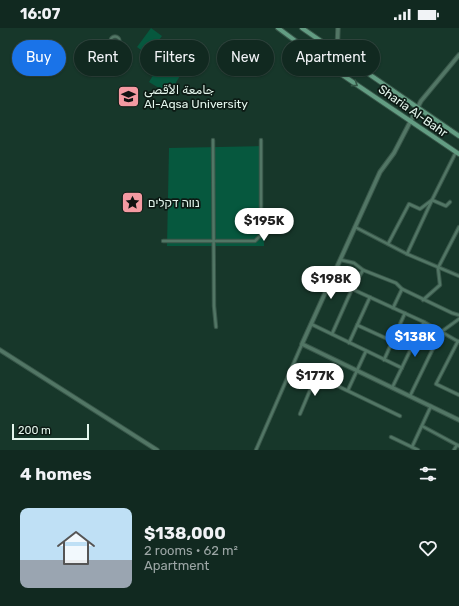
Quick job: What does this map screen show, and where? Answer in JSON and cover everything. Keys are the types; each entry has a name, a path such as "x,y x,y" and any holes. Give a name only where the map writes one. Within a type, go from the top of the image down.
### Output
{"main road":[{"name":"Sharia Al-Bahr","path":"278,28 294,40"},
{"name":"Sharia Al-Bahr","path":"302,28 319,40"},
{"name":"Sharia Al-Bahr","path":"344,76 457,153"},
{"name":"Sharia Al-Bahr","path":"371,76 459,136"}],"street":[{"path":"338,28 338,40"},
{"path":"256,450 380,172 394,153 417,107 459,55"},
{"path":"213,140 214,306 216,327"},
{"path":"163,241 254,241 261,235 261,140"},
{"path":"407,254 432,200 457,153"},
{"path":"432,200 446,206 450,202"},
{"path":"388,244 409,204 420,209 432,200"},
{"path":"355,227 407,254 459,276"},
{"path":"423,300 440,285 438,268 459,227"},
{"path":"341,260 354,263 363,270 396,283 402,289 459,317 441,332 410,396"},
{"path":"332,334 352,289 363,270"},
{"path":"352,289 424,322 459,341 436,384 459,395"},
{"path":"393,308 402,289"},
{"path":"349,343 370,297"},
{"path":"384,360 405,313"},
{"path":"392,388 424,322"},
{"path":"311,324 402,368"},
{"path":"357,325 392,341"},
{"path":"302,344 459,420"},
{"path":"0,350 157,450"},
{"path":"348,390 366,351"},
{"path":"294,365 400,416"},
{"path":"300,414 316,376"},
{"path":"412,447 431,406"},
{"path":"422,426 458,445 454,450"},
{"path":"391,436 418,450"}],"green space":[{"path":"151,28 162,36 159,40 142,40"},
{"path":"153,76 180,76 169,94 149,82"},
{"path":"262,146 264,246 167,246 169,148"}],"place":[{"name":"جامعة الأقصى Al-Aqsa University","path":"129,97"},
{"name":"נווה דקלים","path":"133,203"}]}
